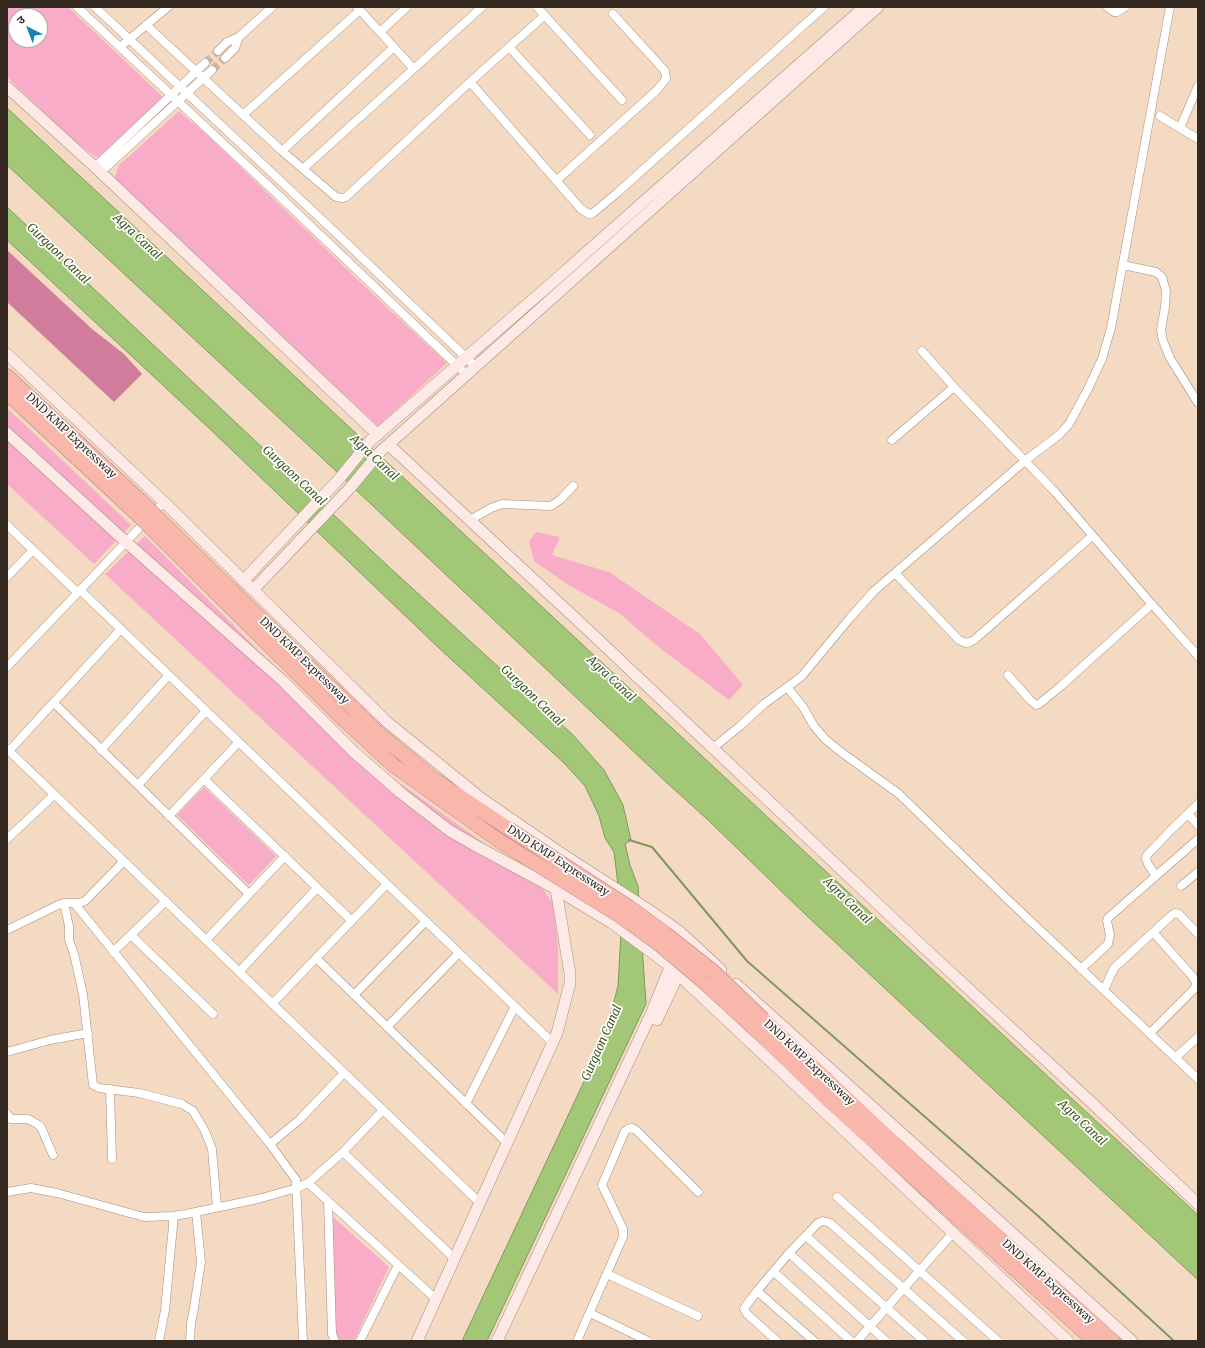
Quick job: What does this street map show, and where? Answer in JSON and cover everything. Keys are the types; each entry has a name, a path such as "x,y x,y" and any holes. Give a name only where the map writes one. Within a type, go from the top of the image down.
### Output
{"highway":[{"name":"DND KMP Expressway","path":"7,376 142,511"},
{"name":"DND KMP Expressway","path":"7,393 142,511 378,733 432,778 629,907 714,972 826,1098 1094,1341"},
{"name":"DND KMP Expressway","path":"156,524 341,717 388,760 424,788 501,842 620,916 660,945 760,1024 900,1148 1113,1341"}],"street":[{"path":"77,7 467,375"},
{"path":"95,7 476,367"},
{"path":"120,47 168,7"},
{"path":"218,51 227,42 239,37 272,7"},
{"path":"380,32 407,7"},
{"path":"304,168 482,7"},
{"path":"537,7 622,100"},
{"path":"470,82 585,212 589,214 596,211 824,7"},
{"path":"243,580 339,479 374,438 467,358 860,11 878,7"},
{"path":"1108,7 1114,12 1117,12 1126,7"},
{"path":"713,748 764,704 801,677 874,591 1026,460 1060,434 1069,424 1102,359 1111,328 1170,7"},
{"path":"244,114 358,9 413,68"},
{"path":"253,590 350,488 384,448 476,367 860,11"},
{"path":"557,180 656,90 666,79 665,71 613,14"},
{"path":"146,25 244,114 282,151 304,168 336,197 343,198 346,197 545,15"},
{"path":"225,58 235,48 239,37"},
{"path":"282,151 394,47"},
{"path":"509,47 590,135"},
{"path":"98,170 183,90 205,63"},
{"path":"183,90 203,78 212,70"},
{"path":"1180,128 1198,86"},
{"path":"7,87 98,170 374,438"},
{"path":"1160,116 1198,139"},
{"path":"1123,265 1156,272 1162,277 1166,291 1161,330 1163,341 1170,358 1198,403"},
{"path":"922,351 954,387 1026,460 1056,493 1198,656"},
{"path":"7,354 164,502 387,722 482,799 615,889 645,907 680,932 1132,1341"},
{"path":"892,440 954,387"},
{"path":"7,433 126,542 283,681 354,752 401,793 450,831 556,889 621,929 670,967 881,1165 952,1234 1068,1341"},
{"path":"384,448 470,520 919,944 1087,1098 1198,1204"},
{"path":"470,520 491,508 502,504 551,506 561,500 573,486"},
{"path":"7,667 164,502"},
{"path":"7,525 122,629 552,1042"},
{"path":"895,573 959,640 966,643 974,640 1092,536"},
{"path":"7,577 33,550"},
{"path":"1008,675 1030,700 1036,705 1039,704 1152,604"},
{"path":"122,629 54,703 8,750 480,1203"},
{"path":"101,750 169,675"},
{"path":"787,687 803,707 814,726 824,739 898,794 1198,1079"},
{"path":"54,703 249,894"},
{"path":"138,785 206,711"},
{"path":"169,816 239,742"},
{"path":"204,779 352,921"},
{"path":"7,840 54,794"},
{"path":"1156,876 1148,864 1146,858 1147,855 1198,804"},
{"path":"1188,814 1198,825"},
{"path":"511,865 532,833"},
{"path":"1081,969 1108,944 1110,935 1107,921 1108,918 1198,839"},
{"path":"206,940 285,856"},
{"path":"7,930 64,903 82,902 88,898 124,861"},
{"path":"1181,886 1198,872"},
{"path":"272,1004 388,884"},
{"path":"239,972 318,888"},
{"path":"417,1341 557,1033 570,983 570,974 556,889"},
{"path":"113,952 166,901"},
{"path":"64,903 69,926 69,940 74,954 83,994 93,1085 96,1087 146,1095 182,1104 193,1111 205,1131 212,1149 217,1207"},
{"path":"74,903 270,1144 294,1176 297,1183 303,1341"},
{"path":"1104,990 1114,968 1172,915 1177,913 1182,916 1198,934"},
{"path":"354,995 426,921"},
{"path":"1150,1033 1194,990 1197,985 1193,977 1153,932"},
{"path":"131,934 213,1014"},
{"path":"387,1028 459,953"},
{"path":"316,958 507,1143"},
{"path":"496,1341 652,1012 670,967"},
{"path":"503,1341 678,976"},
{"path":"708,1003 730,978"},
{"path":"466,1104 515,1006"},
{"path":"7,1052 50,1040 88,1033"},
{"path":"1176,1057 1198,1037"},
{"path":"270,1144 299,1120 344,1073"},
{"path":"110,1089 112,1159"},
{"path":"7,1192 32,1188 57,1193 144,1216 173,1216 196,1212 297,1188 308,1183 343,1152 383,1110"},
{"path":"7,1114 11,1119 28,1119 41,1127 52,1155"},
{"path":"577,1341 624,1233 602,1185 625,1131 632,1128 641,1134 698,1192"},
{"path":"343,1152 454,1259"},
{"path":"308,1183 436,1300"},
{"path":"837,1198 998,1341"},
{"path":"328,1201 332,1334 335,1341"},
{"path":"190,1341 190,1323 194,1308 201,1262 196,1212"},
{"path":"159,1341 165,1310 173,1216"},
{"path":"777,1341 745,1312 745,1307 757,1290 789,1253 818,1223 828,1221 963,1341"},
{"path":"857,1341 952,1234"},
{"path":"806,1236 924,1341"},
{"path":"789,1253 886,1341"},
{"path":"360,1341 398,1265"},
{"path":"774,1272 851,1341"},
{"path":"607,1274 698,1316"},
{"path":"757,1290 814,1341"},
{"path":"590,1313 648,1341"}],"shaded area":[{"path":"7,7 68,7 164,98 98,158 76,143 7,77"},
{"path":"179,111 207,135 381,302 447,363 378,426 115,181 119,165"},
{"path":"7,250 92,329 124,354 142,374 114,402 7,302"},
{"path":"7,408 131,525 94,564 7,484"},
{"path":"536,532 560,537 552,555 609,572 700,634 743,685 729,700 656,645 619,613 567,584 534,561 529,541"},
{"path":"145,536 358,751 394,779 537,881 553,903 558,946 558,994 105,574"},
{"path":"204,787 276,856 249,885 177,815"},
{"path":"333,1217 389,1267 354,1341 336,1340"}],"water":[{"name":"Agra Canal","path":"7,108 820,866 1198,1215 1198,1280 806,915 708,820 7,165"},
{"path":"7,207 389,567 573,735 604,770 623,805 631,840 625,844 630,865 638,886 646,1004 487,1341 462,1341 604,1039 618,986 621,933 619,893 614,852 605,838 599,816 585,786 564,763 440,649 211,430 7,240"}],"waterway":[{"path":"629,840 652,847 747,961 1037,1215 1174,1341"}],"tunnel":[{"path":"205,63 218,51"},
{"path":"212,70 225,58"}],"water label":[{"name":"Gurgaon Canal","path":"58,254"},
{"name":"Gurgaon Canal","path":"294,476"},
{"name":"Gurgaon Canal","path":"532,696"},
{"name":"Gurgaon Canal","path":"602,1043"}]}
